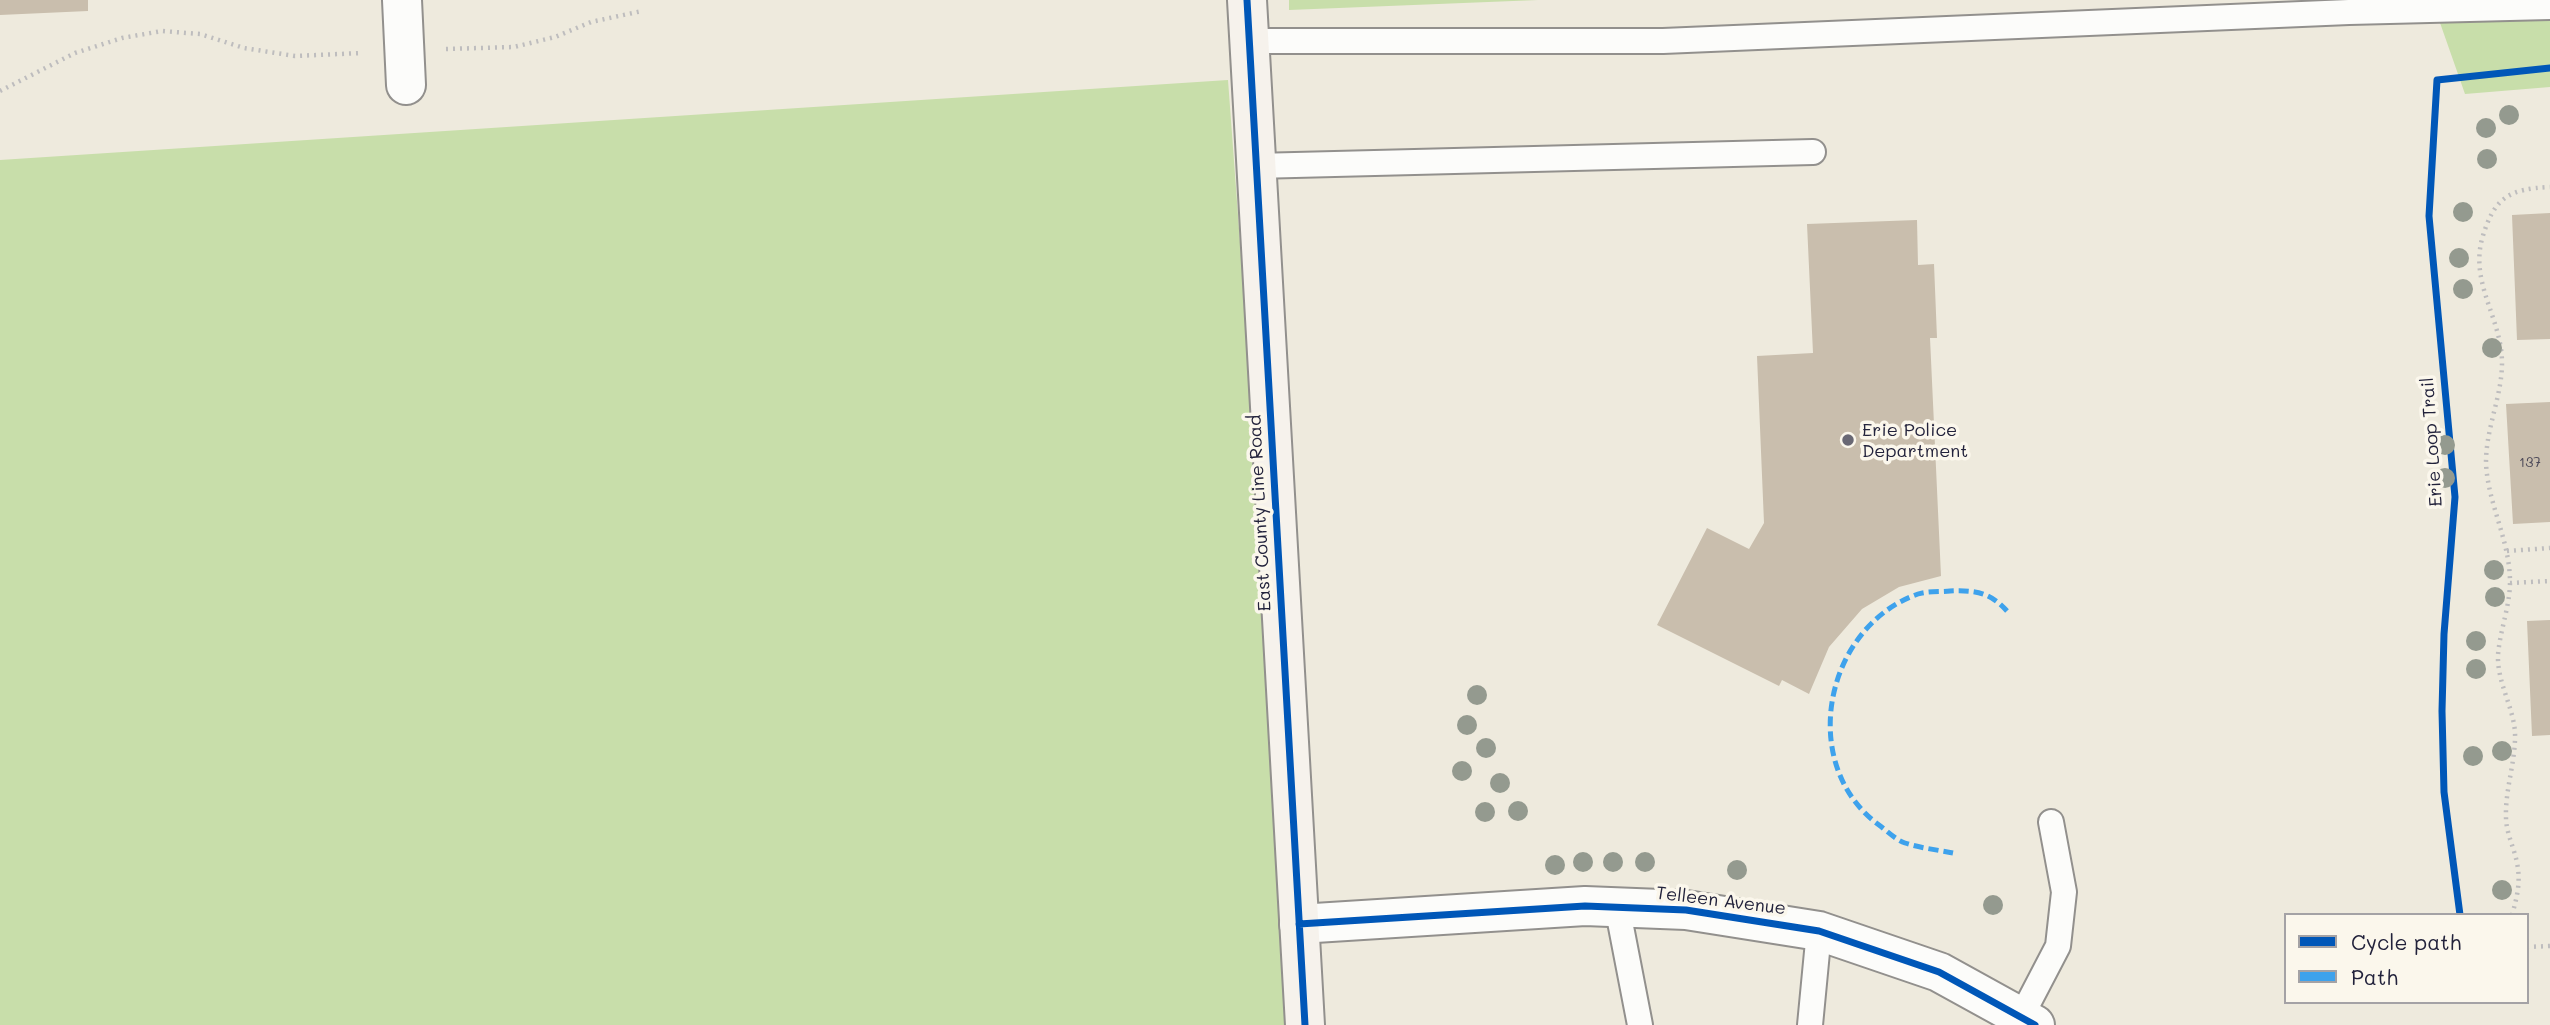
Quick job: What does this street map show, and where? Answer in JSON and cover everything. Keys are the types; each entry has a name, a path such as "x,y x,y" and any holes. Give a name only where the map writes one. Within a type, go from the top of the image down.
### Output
{"main road":[{"name":"East County Line Road","path":"1247,0 1305,1025"}],"street":[{"path":"402,0 406,85"},
{"name":"Telleen Avenue","path":"1299,924 1617,906 1686,910 1819,931 1939,972 2028,1021"}],"lane":[{"path":"1249,41 1663,41 2349,12 2550,7"},
{"path":"1255,166 1813,152"},
{"path":"2028,1021 2058,946 2064,892 2051,822"},
{"path":"1617,906 1640,1025"},
{"path":"1810,1025 1819,931"}],"path":[{"path":"446,49 514,47 555,37 591,22 642,11"},
{"path":"0,91 75,53 122,38 162,31 200,34 244,48 295,56 362,53"},
{"path":"2512,913 2519,887 2517,862 2506,827 2505,806 2514,762 2515,730 2500,681 2498,658 2510,583 2507,551 2486,465 2487,435 2502,363 2499,332 2485,302 2478,272 2482,240 2493,211 2508,193 2550,187"},
{"path":"2507,551 2550,548"},
{"path":"2510,583 2550,581"},
{"path":"2529,947 2550,946"}],"green space":[{"path":"1289,0 1538,0 1289,10"},
{"path":"2432,0 2550,0 2550,87 2465,94"},
{"path":"1228,80 1298,1025 0,1025 0,160"}],"building":[{"path":"0,0 88,0 88,11 0,15"},
{"path":"2550,213 2550,339 2517,340 2512,215"},
{"name":"Erie Police Department","path":"1917,220 1918,265 1934,264 1937,338 1930,338 1941,576 1899,587 1862,609 1829,647 1809,694 1782,680 1779,686 1657,625 1707,528 1749,549 1764,523 1757,356 1813,353 1807,224"},
{"path":"2550,402 2550,522 2513,524 2506,404"},
{"path":"2550,620 2550,735 2532,736 2527,621"}],"marked path":[{"path":"1953,853 1902,842 1879,825 1853,799 1837,768 1831,734 1832,699 1843,666 1861,636 1886,611 1918,594 1975,592 1988,596 2007,611"}],"cycle path":[{"path":"1247,0 1305,1025"},
{"name":"Erie Loop Trail","path":"2460,913 2444,792 2444,634 2455,497 2429,216 2437,80 2550,68"},
{"path":"1299,924 1585,906 1686,910 1819,931 1939,972 2035,1025"}],"place":[{"name":"Erie Police Department","path":"1848,440"}]}
